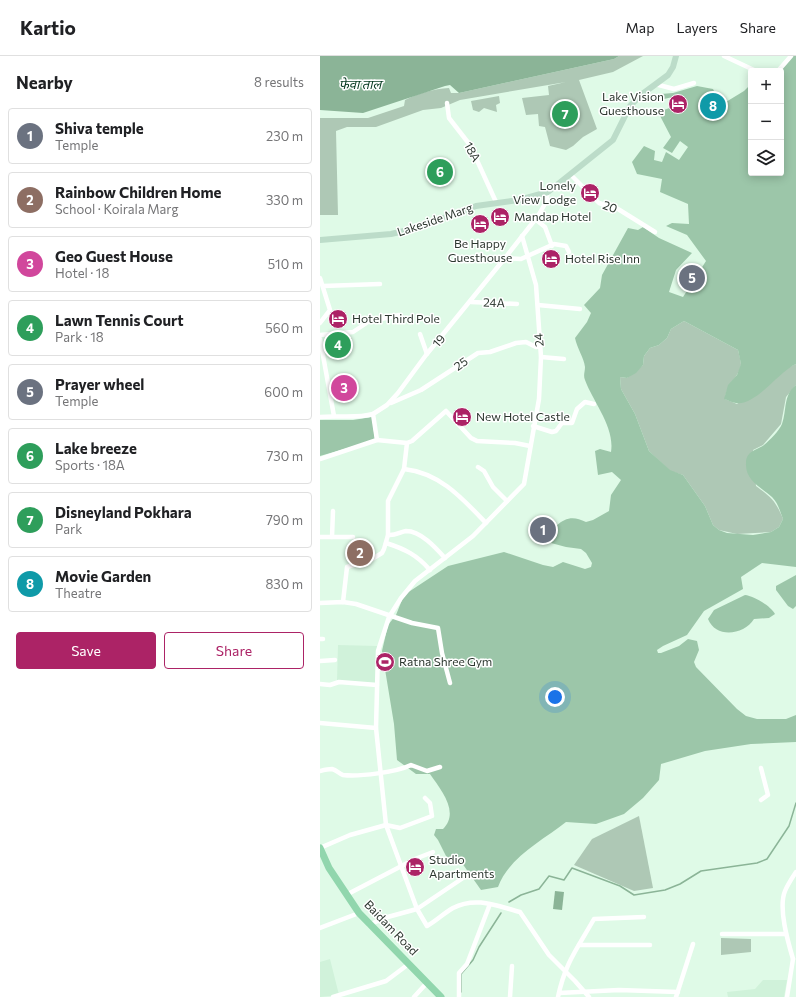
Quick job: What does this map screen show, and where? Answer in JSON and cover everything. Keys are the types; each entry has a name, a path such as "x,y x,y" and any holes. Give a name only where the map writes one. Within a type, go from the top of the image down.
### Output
{"main road":[{"path":"548,192 613,140 630,106 671,70 676,56"},
{"name":"Lakeside Marg","path":"320,240 391,234 413,229 476,206 519,200 548,192"},
{"name":"Baidam Road","path":"320,848 329,868 357,914 409,963 441,997"},
{"name":"Baidam Road","path":"320,859 334,885 357,914 434,997"}],"street":[{"path":"724,56 750,68"},
{"path":"781,68 791,56"},
{"path":"655,84 674,89 694,83"},
{"name":"18A","path":"446,103 449,118 470,145 496,202"},
{"name":"20","path":"571,175 599,203 618,209 655,232"},
{"name":"19","path":"373,414 387,405 398,393 427,354 471,302 535,219 546,202 548,192"},
{"path":"535,219 545,227 552,246"},
{"name":"24","path":"490,904 484,901 465,903 452,908 427,926 417,910 386,824 376,728 376,685 378,651 390,617 401,598 415,581 473,536 524,484 533,426 539,399 541,357 536,285 522,236"},
{"path":"505,258 521,258 552,246 566,246 569,252"},
{"path":"320,278 330,310 320,323"},
{"path":"323,286 380,284"},
{"name":"24A","path":"471,302 517,304"},
{"path":"538,305 580,309"},
{"path":"320,335 353,332 368,322 399,315"},
{"path":"420,334 427,354"},
{"path":"320,339 334,416"},
{"name":"25","path":"387,405 421,390 478,353 490,352 516,343 526,342 540,346"},
{"path":"541,357 564,359"},
{"path":"533,426 552,432 556,431 562,423 572,424 580,406 585,402 594,404"},
{"path":"320,459 377,440 407,443 417,438 446,411 471,438 477,441 485,443 509,442 530,446"},
{"path":"320,417 334,416 354,418 373,414 377,440"},
{"path":"343,602 347,567 375,558 382,553 386,544 388,535 388,501 404,469 407,443"},
{"path":"478,467 484,472 493,487 507,501"},
{"path":"404,469 419,471 438,480 474,510 486,523"},
{"path":"332,511 332,537"},
{"path":"388,535 394,536 407,531 412,532 428,541 445,558"},
{"path":"320,537 353,538"},
{"path":"386,544 410,552 419,558 430,570"},
{"path":"320,603 343,602 361,605 390,617 438,628 442,653 450,683"},
{"path":"320,661 335,660"},
{"path":"320,684 334,684 339,682 376,685"},
{"path":"320,723 376,728"},
{"path":"320,771 332,769 342,775 363,775 381,771 401,770 411,765 427,770 440,767"},
{"path":"761,768 768,795 761,800"},
{"path":"320,848 350,835 386,824 400,828 432,816 430,803 425,798"},
{"path":"346,895 433,852"},
{"path":"787,997 795,959 786,934 782,904 785,891 796,872"},
{"path":"369,925 384,918 417,910 463,878"},
{"path":"459,997 457,976 467,964 490,904 520,912 549,955 589,997"},
{"path":"320,928 357,914"},
{"path":"644,917 594,919 564,971 558,995 620,990 677,994 693,944"},
{"path":"722,934 786,934"},
{"path":"579,945 650,945"},
{"path":"333,997 386,981 406,966"},
{"path":"510,997 512,966"},
{"path":"414,997 424,986"}],"shaded area":[{"path":"619,56 643,56 613,72 579,80 597,129 583,137 566,150 550,146 545,127 539,126 538,114 526,115 522,98 549,95 548,86 566,82 460,100 441,108 423,110 376,127 347,127 336,131 338,215 320,215 320,118 368,118 404,106 405,100 432,90 449,88 451,93 459,93 614,59"},
{"path":"791,56 796,56 796,364 751,399 744,403 733,403 724,399 728,385 737,375 741,364 738,350 684,321 671,329 667,338 659,345 650,348 644,356 643,365 636,373 627,378 620,377 621,389 635,414 649,451 670,470 683,475 705,506 713,525 719,530 727,533 753,535 771,532 779,527 783,519 779,507 774,499 751,479 746,469 746,459 752,451 764,445 779,430 784,419 787,398 789,393 796,385 796,567 762,563 741,577 743,589 704,611 687,635 657,650 658,653 661,653 679,646 688,639 697,641 699,650 694,662 696,667 737,709 746,716 757,719 786,719 796,715 796,742 751,744 705,751 661,764 659,780 643,798 624,814 596,824 566,822 518,858 503,876 498,887 481,890 457,856 448,860 434,835 436,829 443,829 448,822 450,815 447,801 439,787 430,774 416,774 397,760 394,724 382,651 388,625 396,615 404,595 448,566 504,552 553,567 563,562 585,569 591,567 592,563 586,553 581,549 566,547 536,539 538,537 536,522 556,526 567,519 574,518 586,522 593,520 609,511 611,495 621,480 612,472 598,475 595,451 600,449 611,452 611,443 607,424 585,380 585,367 575,338 587,322 591,313 584,305 600,288 602,275 628,228 638,230 643,227 659,238 692,253 676,270 669,292 683,297 706,261 687,235 666,226 672,223 689,224 688,204 660,192 662,179 637,174 632,162 644,146 655,151 654,160 662,162 666,152 679,160 688,147 680,141 672,153 663,148 671,137 658,112 684,103 681,95 660,100 661,94 673,93 697,86 713,89 721,105 748,87 748,176 784,176 784,68 782,68"},
{"path":"499,96 500,103 496,105 497,112 484,108 479,112 473,110 471,101"},
{"path":"684,321 738,350 741,365 740,370 730,384 725,399 737,404 787,368 796,364 796,385 786,397 781,424 763,445 753,450 756,486 766,493 772,500 783,519 779,527 771,532 737,534 719,530 713,525 705,506 683,475 670,471 649,451 635,414 621,389 620,377 627,378 643,365 644,356 650,348 659,345 667,338 671,329"},
{"path":"352,338 350,349 326,352 325,340"},
{"path":"372,417 375,440 320,456 320,420 353,420"},
{"path":"796,575 796,606 793,609 788,606 776,590 776,586"},
{"path":"745,595 762,602 775,614 769,618 754,619 744,629 737,631 723,632 717,630 708,619 714,610"},
{"path":"338,645 377,646 376,683 337,681"},
{"path":"639,816 653,888 634,891 574,865 592,839"},
{"path":"721,938 751,939 751,952 721,955"},
{"path":"330,959 339,995 320,997 320,962"},
{"path":"763,980 787,980 784,997 728,997 727,992 755,989"}],"water":[{"name":"फेवा ताल","path":"320,56 619,56 614,59 459,93 450,85 445,86 363,113 320,110"},
{"path":"555,891 564,892 562,910 553,909"}],"waterway":[{"path":"509,902 521,895 539,889 549,876 564,880 572,868 620,886 634,895 665,890 680,884 701,871 757,863 767,859 789,826 796,803"},
{"path":"461,992 461,974 473,960 479,947 501,913"}],"place":[{"name":"Lake Vision Guesthouse","path":"678,104"},
{"name":"Movie Garden","path":"713,106"},
{"name":"Disneyland Pokhara","path":"565,114"},
{"name":"Lake breeze","path":"440,172"},
{"name":"Lonely View Lodge","path":"590,193"},
{"name":"Mandap Hotel","path":"500,217"},
{"name":"Be Happy Guesthouse","path":"480,224"},
{"name":"Hotel Rise Inn","path":"551,259"},
{"name":"Prayer wheel","path":"692,278"},
{"name":"Hotel Third Pole","path":"338,319"},
{"name":"Lawn Tennis Court","path":"338,345"},
{"name":"Geo Guest House","path":"344,388"},
{"name":"New Hotel Castle","path":"462,417"},
{"name":"Shiva temple","path":"543,530"},
{"name":"Rainbow Children Home","path":"360,553"},
{"name":"Ratna Shree Gym","path":"385,662"},
{"name":"Studio Apartments","path":"415,867"}]}
